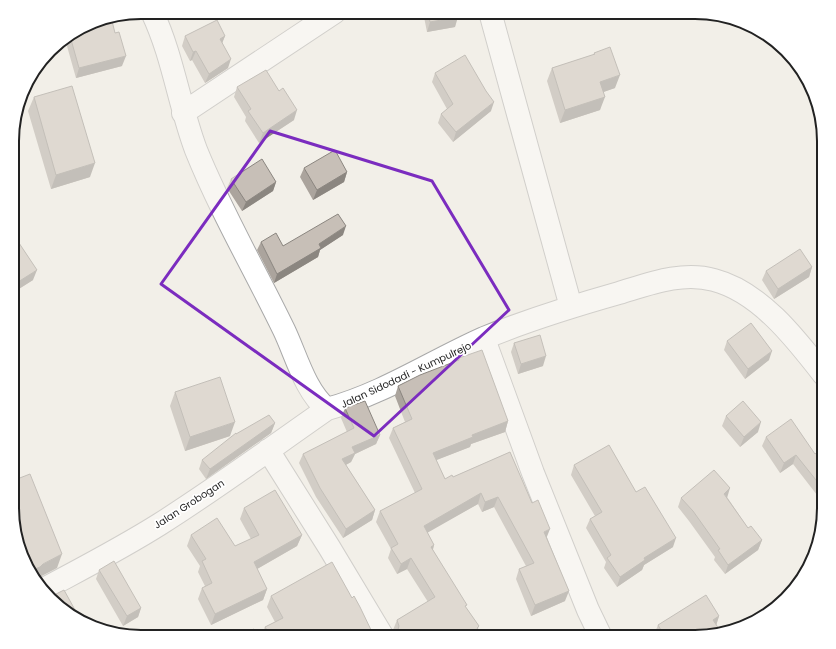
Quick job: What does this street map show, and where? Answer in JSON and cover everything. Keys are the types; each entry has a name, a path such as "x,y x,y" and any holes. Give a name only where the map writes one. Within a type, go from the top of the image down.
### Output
{"street":[{"name":"Jalan Sidodadi - Kumpulrejo","path":"155,19 160,30 183,113 196,150 229,221 284,330 313,393 320,403 327,409 376,390 484,339 571,306 670,279 690,277 714,280 742,292 763,308 781,325 817,367"},
{"path":"183,113 324,19"},
{"path":"492,19 571,306"},
{"path":"484,339 533,473 588,610 598,630"},
{"name":"Jalan Grobogan","path":"48,587 158,525 204,495 327,409"},
{"path":"268,450 379,630"}],"highlighted area":[{"path":"270,131 432,181 509,310 374,436 161,284"}],"building":[{"path":"429,19 447,19 430,22"},
{"path":"217,20 225,36 220,39 231,59 209,74 196,51 193,52 185,36"},
{"path":"112,23 115,33 119,32 126,56 79,68 71,41 80,35 102,25"},
{"path":"610,47 620,75 600,82 605,97 565,110 552,68 595,54 594,53"},
{"path":"465,55 494,102 456,132 441,114 453,104 435,73"},
{"path":"266,70 279,91 283,88 297,110 263,133 248,111 251,109 237,87"},
{"path":"72,86 95,163 56,175 34,97"},
{"path":"335,150 347,172 317,190 304,168"},
{"path":"262,159 276,182 246,202 231,179"},
{"path":"338,214 346,226 319,244 321,248 277,274 261,242 276,233 283,246"},
{"path":"19,243 37,270 19,281"},
{"path":"800,249 812,267 778,289 766,271"},
{"path":"751,323 772,351 748,369 727,341"},
{"path":"540,335 546,356 521,364 514,343"},
{"path":"482,350 508,421 472,435 473,437 433,453 445,479 452,475 453,477 510,452 532,503 538,500 550,529 544,532 569,591 535,605 519,569 534,563 498,497 485,502 481,493 424,526 434,545 431,547 467,605 465,606 479,626 477,628 478,630 398,630 399,626 397,620 435,597 411,558 401,564 391,548 398,544 380,511 422,489 393,428 412,419 398,386 420,375 459,360 459,358"},
{"path":"220,377 235,422 190,437 175,392"},
{"path":"365,401 380,435 352,447 355,453 342,459 375,510 346,529 320,488 303,454 354,428 345,408"},
{"path":"743,401 761,422 744,437 726,416"},
{"path":"269,415 275,423 210,469 202,460 236,433"},
{"path":"791,419 815,454 817,452 817,481 796,455 784,463 766,437"},
{"path":"609,445 636,492 645,487 676,538 644,558 645,560 620,577 607,558 611,555 590,519 602,512 574,465"},
{"path":"714,470 730,488 724,494 748,528 751,526 762,540 728,565 718,550 720,549 693,511 681,498"},
{"path":"30,474 62,554 35,569 25,547 21,532 19,516 19,478"},
{"path":"275,490 302,535 254,562 267,589 215,614 202,588 212,583 202,561 206,559 191,535 217,518 235,546 259,535 244,508"},
{"path":"114,561 141,608 127,616 99,570"},
{"path":"332,562 352,598 354,596 371,630 267,630 265,627 283,618 271,596"},
{"path":"64,590 75,611 61,600 55,594"},
{"path":"706,595 719,616 713,620 718,628 661,630 658,625"}]}
